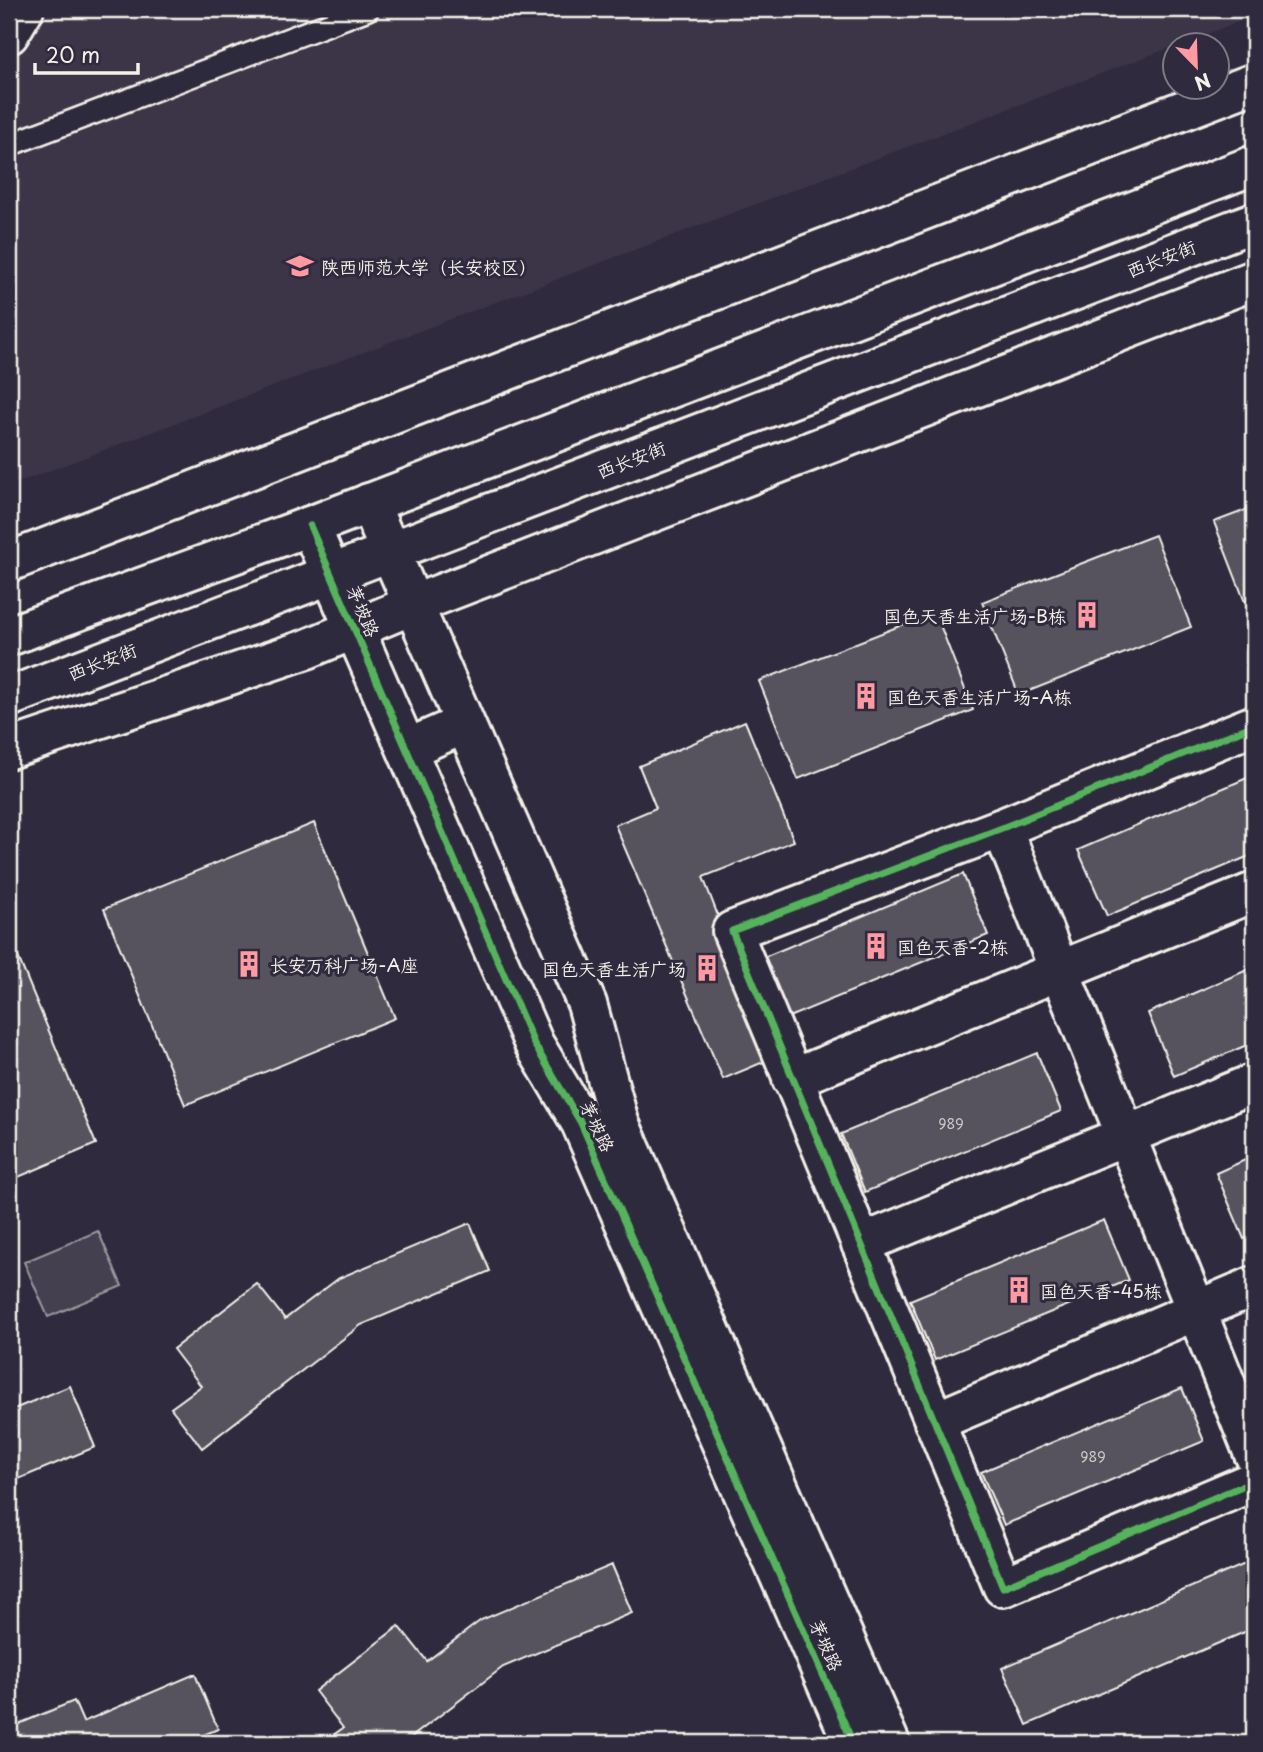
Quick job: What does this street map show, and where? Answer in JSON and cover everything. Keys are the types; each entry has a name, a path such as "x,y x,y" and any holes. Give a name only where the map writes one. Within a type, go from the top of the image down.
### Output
{"street":[{"path":"9,34 24,9"},
{"path":"9,562 1254,83"},
{"path":"9,636 310,526 1254,165"},
{"name":"西长安街","path":"9,697 1254,222"},
{"path":"9,749 355,631 412,605 1254,280"},
{"name":"茅坡路","path":"369,503 587,1004 619,1122 890,1743"},
{"name":"茅坡路","path":"310,526 534,1044 581,1123 853,1743"},
{"path":"407,749 464,724"},
{"path":"1254,726 1002,828 732,931 1003,1587 1254,1481"},
{"path":"1002,828 1254,1454"},
{"path":"792,1079 1254,892"},
{"path":"861,1244 1254,1083"},
{"path":"934,1422 1254,1286"}],"lane":[{"path":"9,145 368,9"}],"shaded area":[{"name":"陕西师范大学（长安校区）","path":"9,9 1254,9 1254,16 1212,32 1162,32 1162,51 9,486"},
{"path":"98,1231 122,1286 48,1317 24,1262"}],"building":[{"path":"1254,507 1254,599 1245,602 1214,522"},
{"name":"国色天香生活广场-B栋","path":"1155,535 1191,627 1019,695 982,602"},
{"name":"国色天香生活广场-A栋","path":"935,612 973,710 798,779 759,681"},
{"name":"国色天香生活广场","path":"745,721 794,841 703,877 773,1058 723,1079 615,825 656,808 639,766"},
{"path":"1254,775 1254,854 1107,916 1078,850"},
{"name":"长安万科广场-A座","path":"314,823 395,1018 185,1105 104,909"},
{"name":"国色天香-2栋","path":"963,874 988,935 789,1017 764,957"},
{"path":"16,952 96,1144 9,1181 9,955"},
{"path":"1254,967 1254,1042 1174,1076 1148,1013"},
{"path":"1037,1053 1061,1111 865,1192 841,1134"},
{"path":"1254,1156 1254,1235 1244,1239 1216,1173"},
{"name":"国色天香-45栋","path":"1104,1220 1129,1280 935,1360 910,1300"},
{"path":"470,1223 490,1271 361,1325 202,1448 171,1408 201,1386 173,1349 257,1284 285,1319 339,1278"},
{"path":"70,1386 95,1447 9,1483 9,1411"},
{"path":"1182,1388 1204,1441 1004,1525 981,1472"},
{"path":"1245,1564 1254,1585 1254,1628 1027,1725 1002,1668"},
{"path":"612,1565 632,1613 503,1667 404,1743 322,1743 343,1728 315,1691 399,1626 427,1661 481,1620"},
{"path":"195,1674 218,1729 184,1743 9,1743 9,1728 74,1701 83,1722"}],"cycle path":[{"path":"310,526 534,1044 581,1123 853,1743"},
{"path":"1254,725 1002,828 732,931 1003,1587 1254,1481"}],"place":[{"name":"陕西师范大学（长安校区）","path":"300,266"},
{"name":"国色天香生活广场-B栋","path":"1087,615"},
{"name":"国色天香生活广场-A栋","path":"866,696"},
{"name":"国色天香-2栋","path":"876,946"},
{"name":"长安万科广场-A座","path":"249,964"},
{"name":"国色天香生活广场","path":"707,968"},
{"name":"国色天香-45栋","path":"1019,1290"}]}
